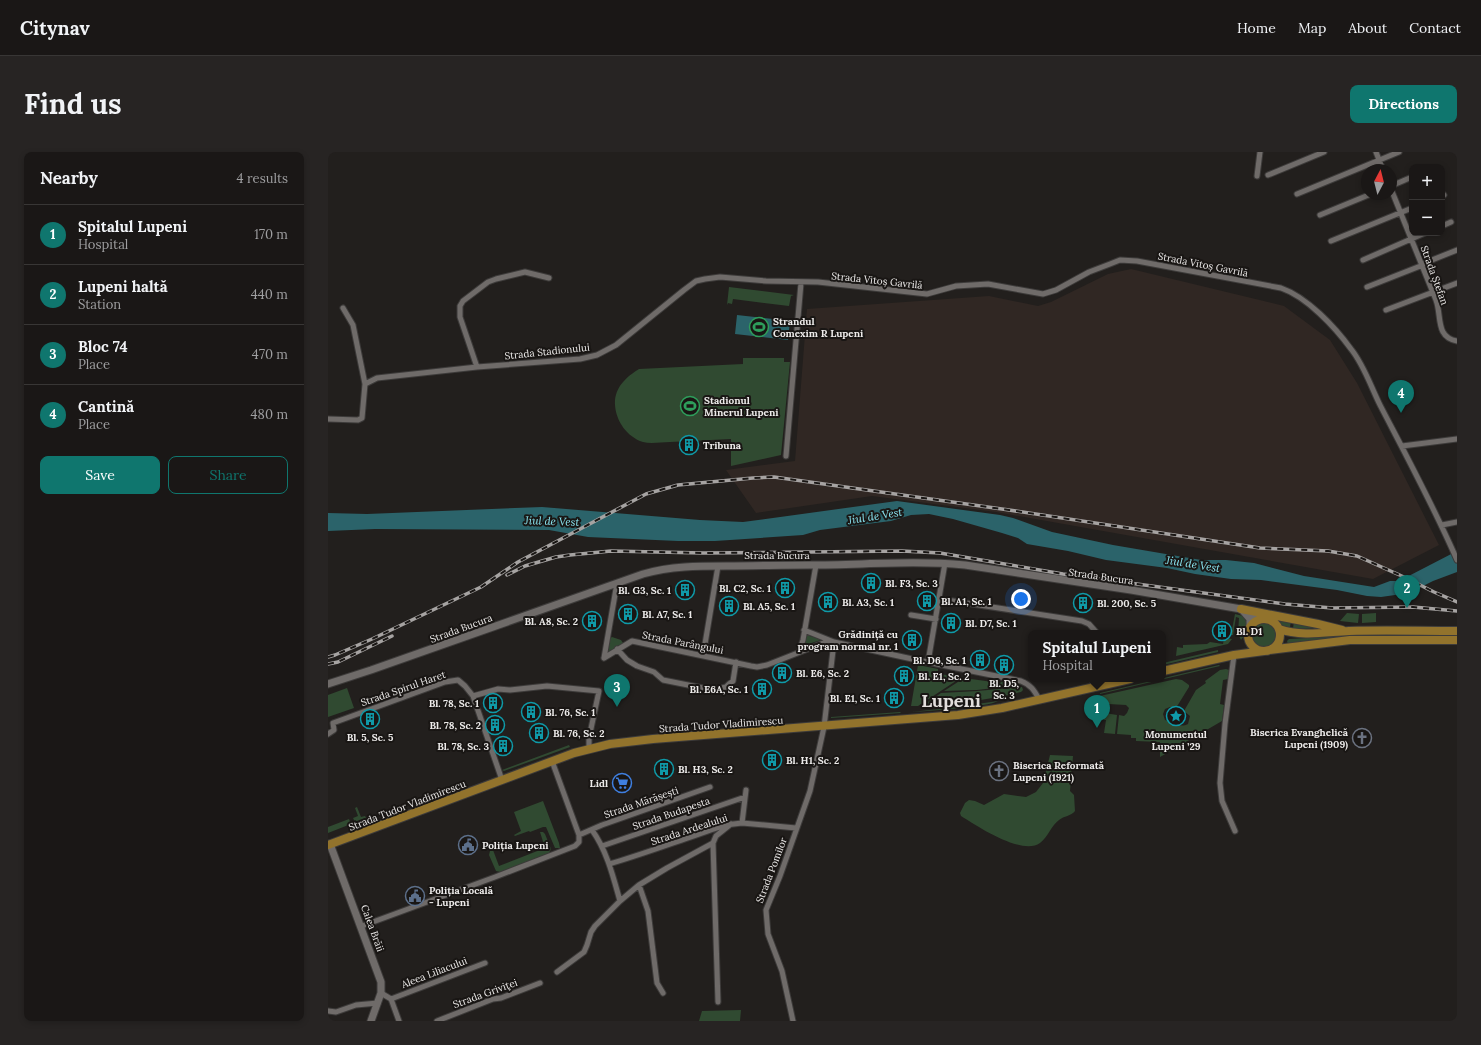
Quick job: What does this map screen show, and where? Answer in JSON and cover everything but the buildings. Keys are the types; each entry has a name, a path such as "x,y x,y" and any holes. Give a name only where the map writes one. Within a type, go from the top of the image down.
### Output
{"main road":[{"name":"Strada Bucura","path":"328,684 617,582 666,568 689,566 816,565 895,562 945,563 1131,590 1241,609 1263,619"},
{"path":"1234,655 1240,650 1248,638 1250,627 1250,619 1241,609"},
{"path":"1241,609 1347,631"},
{"path":"1248,638 1254,647 1267,650 1274,648 1280,639 1279,629 1273,621 1263,619 1258,620 1250,627"},
{"path":"1279,629 1287,632 1305,633 1347,631 1457,631"},
{"path":"1166,670 1234,655 1350,640 1457,640"},
{"name":"Strada Tudor Vladimirescu","path":"329,844 552,761 589,749 622,742 824,727 958,715 987,711 1039,699 1093,683"},
{"name":"Calea Brăii","path":"329,844 362,926 381,982 381,993 371,1021"}],"street":[{"path":"1257,176 1260,152"},
{"path":"1268,175 1324,152"},
{"path":"1376,152 1381,164"},
{"path":"1297,194 1399,152"},
{"path":"1397,183 1409,178"},
{"path":"1320,215 1361,198"},
{"name":"Strada Ștefan","path":"1396,200 1433,292 1438,308 1442,332 1449,339 1456,341"},
{"path":"1331,241 1409,209"},
{"path":"1445,225 1451,222"},
{"path":"1363,260 1417,236"},
{"path":"1367,286 1457,250"},
{"name":"Strada Vitoș Gavrilă","path":"801,283 830,284 927,294 956,286 982,284 1043,294 1056,290 1089,272 1120,260 1127,260 1173,267 1281,288 1306,302 1325,319 1357,357 1442,525 1457,560"},
{"path":"476,367 462,324 460,306 462,301 488,282 496,279 525,272 549,278"},
{"name":"Strada Stadionului","path":"365,384 370,380 386,377 476,367 580,359 597,355 616,345 696,281 730,277 801,283"},
{"path":"786,456 801,283"},
{"path":"1386,310 1457,283"},
{"path":"328,419 358,420 362,418 364,411 363,395 365,384 355,331 343,308"},
{"path":"1402,446 1457,439"},
{"path":"1442,525 1457,522"},
{"path":"928,662 945,563"},
{"path":"800,652 816,565"},
{"path":"703,656 718,566"},
{"name":"Strada Parângului","path":"617,582 604,658 617,649 632,642 762,666 826,642 834,642 1021,680 1029,684 1039,699"},
{"path":"940,599 1082,621 1089,624 1094,630"},
{"path":"911,614 936,619"},
{"name":"Strada Parângului","path":"804,630 834,642"},
{"path":"824,727 834,642"},
{"path":"617,649 627,660 637,666 654,672 663,680 712,690 726,687 733,681 736,662"},
{"path":"1234,655 1225,724 1220,783 1222,801 1235,831"},
{"name":"Strada Spirul Haret","path":"328,734 334,730 332,723 449,680 458,680 473,696 502,780"},
{"path":"473,696 498,689 510,690 547,686 599,691 589,738 589,749"},
{"name":"Strada Pomilor","path":"793,1021 782,971 768,934 766,915 767,905 780,876 810,791 824,727"},
{"path":"552,761 579,837"},
{"name":"Strada Mărășești","path":"362,926 567,850 575,846 579,837 602,825 710,787"},
{"name":"Strada Ardealului","path":"609,864 732,824 742,823 746,790"},
{"name":"Strada Budapesta","path":"602,846 745,797"},
{"path":"742,823 796,828"},
{"path":"557,972 584,952 591,932 620,901 639,885 713,842 719,833 732,824"},
{"path":"592,830 602,846 620,901"},
{"path":"713,842 718,1002"},
{"path":"639,885 648,912 657,983 663,993"},
{"name":"Aleea Liliacului","path":"391,999 484,962"},
{"name":"Strada Griviţei","path":"437,1021 493,999 501,998 540,983"},
{"path":"381,993 391,999 399,1021"},
{"path":"328,1011 336,1012 356,1005 378,1003"}],"shaded area":[{"path":"1131,269 1284,306 1330,340 1357,383 1439,545 1373,579 996,512 872,496 756,513 726,470 795,461 807,309 989,296 1038,306 1051,302 1108,274"}],"green space":[{"path":"729,287 794,295 791,296 789,306 733,299 732,304 728,303 727,305"},
{"path":"743,358 784,358 784,362 790,362 781,455 731,466 731,439 646,443 637,440 623,428 616,411 616,393 625,379 639,369 743,364"},
{"path":"1347,613 1359,614 1358,623 1340,621"},
{"path":"1376,613 1376,622 1362,623 1362,614"},
{"path":"1235,614 1243,616 1247,625 1245,634 1241,640 1238,634 1239,618 1236,617 1233,635 1231,635"},
{"path":"1274,618 1291,621 1290,627 1293,628 1294,622 1326,628 1295,629 1284,627"},
{"path":"1264,621 1274,625 1278,635 1274,645 1264,649 1254,645 1250,635 1254,625"},
{"path":"1379,634 1379,636 1288,644 1287,641 1289,639"},
{"path":"1382,634 1457,634 1457,636 1382,636"},
{"path":"806,635 821,639 821,640 805,645"},
{"path":"612,637 621,640 623,643 609,653 607,652 610,638"},
{"path":"1224,638 1232,639 1228,644 1176,656 1177,647 1183,648 1183,645 1207,644 1210,642 1223,644"},
{"path":"1218,650 1218,652 1166,664 1166,662"},
{"path":"918,665 938,669 938,674 962,677 918,706 911,706"},
{"path":"1219,665 1220,666 1166,679"},
{"path":"1220,670 1229,670 1228,679 1223,680 1220,704 1224,705 1222,721 1160,757 1160,742 1136,741 1136,738 1131,738 1131,735 1117,734 1119,715 1124,716 1129,708 1126,705 1091,703 1088,701 1091,698 1176,679 1182,680 1189,685 1189,687 1176,708 1170,707 1165,709 1163,714 1165,720 1176,725 1185,725 1188,724 1190,716 1184,711 1196,690"},
{"path":"964,678 1000,683 1004,680 1018,682 1021,685 977,690 944,691"},
{"path":"1147,682 1151,682 1100,694"},
{"path":"1022,687 1023,690 1021,692 996,697 959,703 922,706 941,693"},
{"path":"347,688 354,708 328,717 328,695"},
{"path":"998,701 971,707 911,712 949,708"},
{"path":"901,713 831,718 831,717"},
{"path":"1105,713 1117,715 1115,734 1104,733 1106,720 1104,720"},
{"path":"569,745 570,747 504,771 502,770"},
{"path":"1050,755 1073,756 1070,791 1074,795 1075,811 1056,822 1040,843 1032,846 1022,846 1011,843 988,832 961,816 960,813 965,803 969,800 984,805 1004,794 1026,797 1036,792 1043,783"},
{"path":"543,801 560,848 555,848 546,827 515,836 514,835 521,831 514,812"},
{"path":"357,807 361,817 365,816 366,818 355,822 353,818 358,816 355,808"},
{"path":"349,819 351,824 328,833 328,827"},
{"path":"540,832 545,834 551,849 549,853 500,872 496,871 489,855 490,851 493,850 499,866 545,848"},
{"path":"741,1010 740,1021 699,1021 702,1011"}],"water":[{"name":"Strandul Comexim R Lupeni","path":"737,315 790,321 788,340 735,334"},
{"name":"Jiul de Vest","path":"897,501 1000,515 1052,532 1113,545 1201,560 1226,560 1254,563 1304,576 1374,587 1390,581 1399,581 1457,551 1457,572 1433,581 1409,593 1381,597 1367,596 1337,590 1261,580 1231,579 1167,568 1106,560 1068,551 1027,544 1018,538 1002,533 953,519 929,514 911,515 891,521 820,530 803,535 715,541 588,537 549,530 375,529 328,531 328,513 367,514 542,507 700,520 743,522"}],"railway":[{"path":"328,657 372,639 481,587 518,562 646,494 678,485 753,478 774,477 1009,510 1260,548 1328,551 1357,556 1457,602"},
{"path":"507,575 525,566 556,557 611,551 703,553 902,551 940,553 1063,574 1285,604 1332,608 1413,607 1457,611"},
{"path":"328,664 338,662 392,636"}],"place":[{"name":"Strandul Comexim R Lupeni","path":"759,327"},
{"name":"Stadionul Minerul Lupeni","path":"690,406"},
{"name":"Cantină","path":"1401,413"},
{"name":"Tribuna","path":"689,445"},
{"name":"Bl. F3, Sc. 3","path":"871,583"},
{"name":"Bl. C2, Sc. 1","path":"785,588"},
{"name":"Bl. G3, Sc. 1","path":"685,590"},
{"name":"Bl. A1, Sc. 1","path":"927,601"},
{"name":"Bl. A3, Sc. 1","path":"828,602"},
{"name":"Bl. 200, Sc. 5","path":"1083,603"},
{"name":"Bl. A5, Sc. 1","path":"729,606"},
{"name":"Lupeni haltă","path":"1407,608"},
{"name":"Bl. A7, Sc. 1","path":"628,614"},
{"name":"Bl. A8, Sc. 2","path":"592,621"},
{"name":"Bl. D7, Sc. 1","path":"951,623"},
{"name":"Bl. D1","path":"1222,631"},
{"name":"Grădiniță cu program normal nr. 1","path":"912,640"},
{"name":"Bl. D6, Sc. 1","path":"980,660"},
{"name":"Bl. D5, Sc. 3","path":"1004,665"},
{"name":"Bl. E6, Sc. 2","path":"782,673"},
{"name":"Bl. E1, Sc. 2","path":"904,676"},
{"name":"Bl. E6A, Sc. 1","path":"762,689"},
{"name":"Bl. E1, Sc. 1","path":"894,698"},
{"name":"Bl. 78, Sc. 1","path":"493,703"},
{"name":"Bloc 74","path":"617,707"},
{"name":"Bl. 76, Sc. 1","path":"531,712"},
{"name":"Monumentul Lupeni ’29","path":"1176,716"},
{"name":"Bl. 5, Sc. 5","path":"370,719"},
{"name":"Bl. 78, Sc. 2","path":"495,725"},
{"name":"Spitalul Lupeni","path":"1097,728"},
{"name":"Bl. 76, Sc. 2","path":"539,733"},
{"name":"Biserica Evanghelică Lupeni (1909)","path":"1362,738"},
{"name":"Bl. 78, Sc. 3","path":"503,746"},
{"name":"Bl. H1, Sc. 2","path":"772,760"},
{"name":"Bl. H3, Sc. 2","path":"664,769"},
{"name":"Biserica Reformată Lupeni (1921)","path":"999,771"},
{"name":"Lidl","path":"622,783"},
{"name":"Poliția Lupeni","path":"468,845"},
{"name":"Poliția Locală - Lupeni","path":"415,896"}],"district":[{"name":"Lupeni","path":"951,701"}]}
